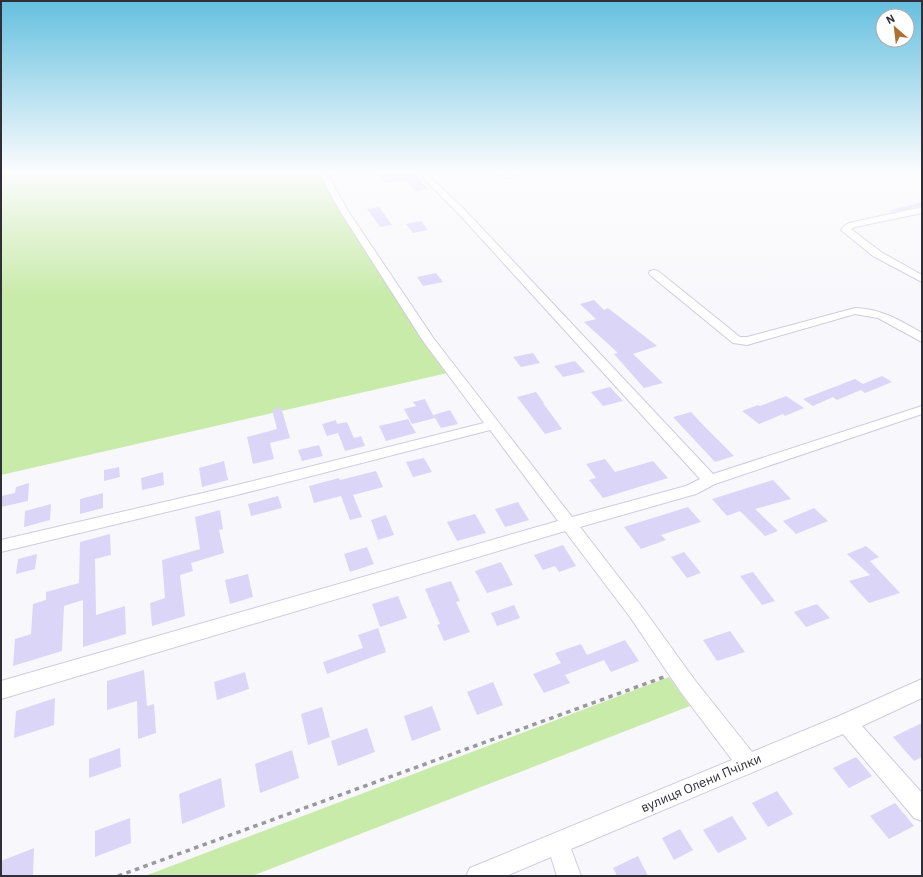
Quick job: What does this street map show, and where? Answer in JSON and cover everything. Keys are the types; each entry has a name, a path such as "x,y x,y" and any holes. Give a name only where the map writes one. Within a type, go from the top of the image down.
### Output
{"street":[{"path":"346,214 428,341 636,612 678,672 748,763"},
{"path":"464,214 710,480"},
{"path":"904,214 852,225 846,230 877,254 922,279"},
{"path":"654,273 737,340 747,341 855,311 880,314 922,338"},
{"path":"1,690 569,524 691,490 710,480 922,410"},
{"path":"1,546 237,490 493,425"},
{"name":"вулиця Олени Пчілки","path":"478,876 846,723 922,688"},
{"path":"846,723 922,810"},
{"path":"557,843 569,876"}],"path":[{"path":"118,876 678,672"},
{"path":"132,871 133,876"}],"green space":[{"path":"1,214 350,214 452,372 1,475"},
{"path":"669,677 690,706 252,876 145,876"}],"building":[{"path":"371,214 384,214 392,225 380,227"},
{"path":"421,221 428,230 413,233 406,224"},
{"path":"436,273 443,282 423,286 417,277"},
{"path":"594,300 604,310 608,308 657,346 633,354 663,383 644,388 614,354 618,353 584,322 596,319 580,304"},
{"path":"533,353 540,363 521,367 513,357"},
{"path":"575,361 585,372 563,377 554,366"},
{"path":"882,376 892,382 865,393 861,390 837,400 833,397 813,406 803,399 855,379 863,384"},
{"path":"610,387 623,401 603,406 591,392"},
{"path":"536,392 562,429 545,434 517,397"},
{"path":"786,396 804,408 785,416 783,414 759,424 742,411 758,405 760,406"},
{"path":"425,399 433,415 450,410 458,424 441,428 435,418 412,424 404,409 416,406 413,402"},
{"path":"281,407 290,438 270,443 274,459 253,464 247,437 277,429 272,410"},
{"path":"691,412 734,456 715,462 673,417"},
{"path":"408,419 416,433 386,441 379,426"},
{"path":"336,420 337,424 347,422 354,438 361,436 365,446 345,451 338,433 327,436 322,424"},
{"path":"319,445 323,456 302,461 298,450"},
{"path":"424,458 432,472 413,477 406,462"},
{"path":"605,459 615,472 653,461 668,478 603,498 589,480 596,478 586,464"},
{"path":"224,461 228,480 202,487 199,468"},
{"path":"119,467 120,477 104,481 104,470"},
{"path":"376,471 383,487 353,495 362,517 350,520 341,496 314,503 309,486 339,478 340,480"},
{"path":"163,472 164,485 142,490 141,478"},
{"path":"773,480 791,499 755,509 778,531 765,536 740,511 727,516 712,499"},
{"path":"29,483 28,501 1,507 1,496 15,493 16,487"},
{"path":"103,493 103,508 80,514 80,499"},
{"path":"278,496 282,508 251,516 248,504"},
{"path":"518,502 529,520 505,527 495,509"},
{"path":"51,504 50,520 24,527 25,511"},
{"path":"688,507 701,522 661,535 666,540 641,549 624,527"},
{"path":"814,508 828,521 796,534 783,521"},
{"path":"220,510 223,529 219,530 224,553 191,563 193,571 180,575 185,616 152,626 150,603 165,598 162,560 200,549 195,517"},
{"path":"475,514 486,533 457,541 447,522"},
{"path":"386,515 394,535 378,540 371,520"},
{"path":"110,534 111,555 95,559 96,615 125,606 126,634 83,647 83,600 64,606 62,651 13,666 15,639 31,634 33,604 46,600 46,592 79,583 80,542"},
{"path":"563,545 576,566 559,572 555,566 543,570 534,555"},
{"path":"866,546 879,557 870,561 900,593 869,603 849,581 870,575 847,554"},
{"path":"367,547 374,564 350,572 344,554"},
{"path":"684,552 701,573 687,578 671,557"},
{"path":"37,554 35,569 16,574 18,559"},
{"path":"501,562 513,585 487,593 475,571"},
{"path":"753,572 775,601 762,605 740,576"},
{"path":"248,574 253,597 230,604 225,580"},
{"path":"451,581 460,601 456,602 470,632 444,641 437,625 440,624 425,589"},
{"path":"398,596 407,618 380,627 372,604"},
{"path":"817,604 830,618 806,627 794,612"},
{"path":"514,605 520,618 497,626 491,613"},
{"path":"378,628 386,652 327,674 323,662 363,648 358,635"},
{"path":"730,631 745,652 717,661 703,640"},
{"path":"625,640 639,661 611,672 604,660 565,675 570,683 544,693 533,674 561,663 555,653 581,644 587,655"},
{"path":"144,670 147,706 154,704 156,733 138,739 137,701 107,710 107,681"},
{"path":"245,672 249,689 217,700 214,682"},
{"path":"493,682 503,705 477,715 467,692"},
{"path":"55,698 54,725 14,738 16,711"},
{"path":"432,706 441,730 412,741 404,716"},
{"path":"322,707 330,737 308,745 301,714"},
{"path":"922,723 922,757 914,761 893,737"},
{"path":"367,728 375,752 338,766 331,741"},
{"path":"120,748 121,767 89,778 89,759"},
{"path":"292,750 299,778 260,793 255,764"},
{"path":"856,757 872,776 849,788 833,768"},
{"path":"221,778 225,807 182,824 179,794"},
{"path":"777,791 793,814 768,827 752,803"},
{"path":"895,803 914,826 889,839 870,816"},
{"path":"732,816 747,839 718,853 703,830"},
{"path":"130,818 131,843 95,857 95,831"},
{"path":"680,829 693,850 674,860 662,838"},
{"path":"34,848 33,876 1,876 1,861"},
{"path":"638,856 648,876 617,876 613,868"}]}
